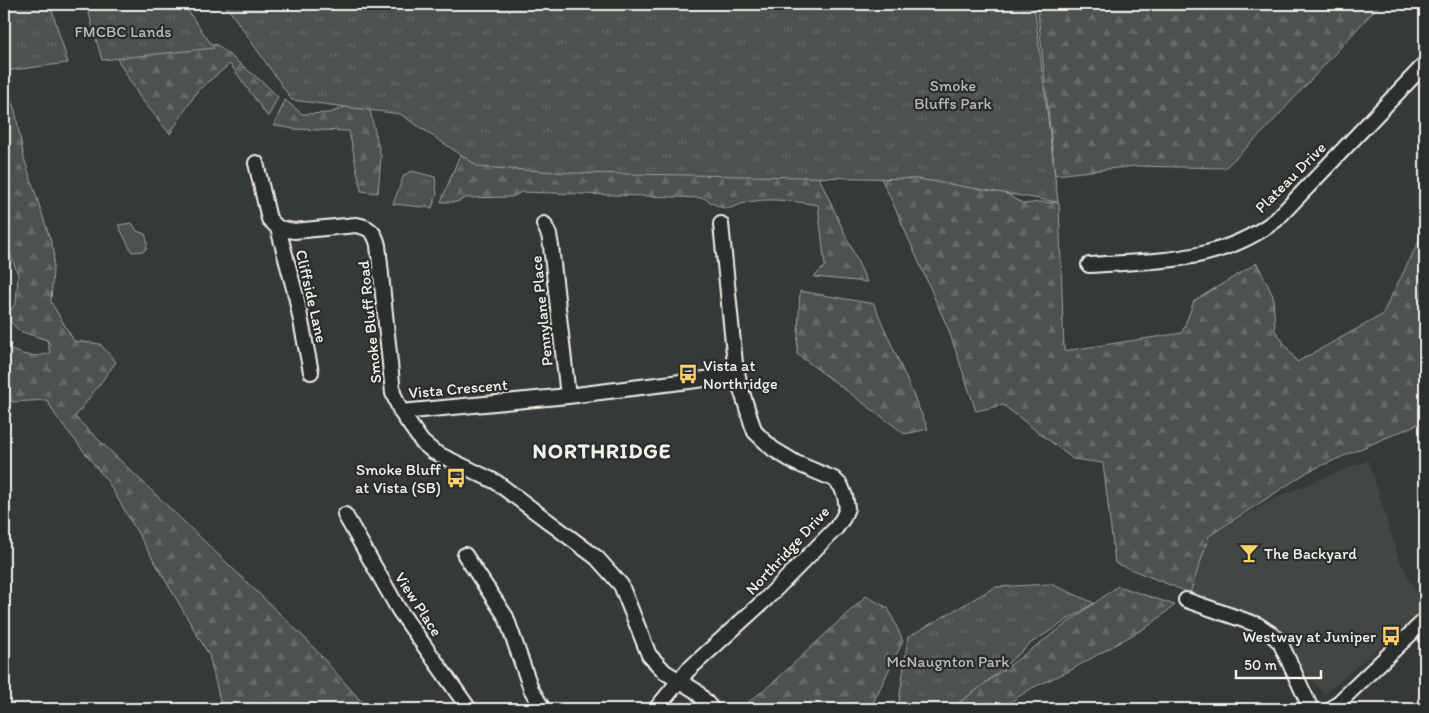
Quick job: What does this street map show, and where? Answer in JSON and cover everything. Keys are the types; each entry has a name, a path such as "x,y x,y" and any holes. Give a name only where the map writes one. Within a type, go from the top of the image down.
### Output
{"street":[{"name":"Plateau Drive","path":"1089,265 1201,255 1224,249 1261,231 1276,220 1425,64"},
{"name":"Cliffside Lane","path":"256,163 269,219 278,228 296,296 311,372"},
{"name":"Pennylane Place","path":"544,224 551,246 568,396"},
{"name":"Northridge Drive","path":"679,680 800,566 836,528 847,508 841,486 834,479 796,463 773,449 755,432 737,375 722,224"},
{"name":"Smoke Bluff Road","path":"278,228 294,231 356,225 364,226 376,235 393,393 401,412"},
{"name":"Vista Crescent","path":"401,412 568,396 737,375"},
{"name":"Vista Crescent","path":"401,412 426,447 496,482 608,568 622,585 649,655 665,672 696,691 712,709"},
{"name":"View Place","path":"345,514 399,610 469,709"},
{"path":"465,555 506,617 531,689 543,709"},
{"path":"1186,600 1258,625 1270,633 1280,642 1311,709"},
{"path":"1332,709 1425,620"},
{"path":"656,709 679,680"}],"shaded area":[{"path":"1368,460 1399,559 1425,609 1324,694 1261,620 1190,593 1209,536 1282,495"}],"green space":[{"path":"4,4 50,4 68,63 4,71"},
{"name":"FMCBC Lands","path":"86,4 183,4 214,48 102,60"},
{"path":"223,4 411,4 425,11 436,7 437,4 785,4 797,10 846,59 863,64 885,62 891,55 889,49 870,27 840,4 1022,4 1031,68 1032,90 1020,94 1009,109 995,111 984,117 979,138 992,161 1003,168 1011,197 1024,204 1040,202 1059,203 1064,351 1182,333 1194,301 1257,263 1273,296 1275,330 1297,362 1382,315 1425,229 1425,421 1309,471 1209,536 1190,593 1115,563 1103,463 1073,459 1003,405 976,411 949,331 892,201 860,135 815,108 685,59 622,57 476,29 434,33 392,52 363,47 228,8"},
{"name":"Smoke Bluffs Park","path":"225,4 1034,4 1058,202 918,179 572,173 479,167 400,114 292,100"},
{"path":"1037,4 1380,4 1265,130 1225,168 1135,166 1055,175"},
{"path":"96,23 217,45 278,97 268,117 230,64 198,90 170,134 139,96"},
{"path":"4,84 15,110 24,158 54,251 51,302 74,341 100,344 116,362 75,417 306,639 368,709 222,709 209,655 108,482 56,416 47,400 12,402 4,378 4,347 32,356 50,353 47,340 19,331 10,321 10,310 16,303 18,275 4,237"},
{"path":"367,98 381,157 378,193 361,191 349,131 293,129 274,125 285,100 302,114 330,113"},
{"path":"474,141 811,160 867,282 814,277 825,266 818,205 762,200 726,208 704,198 521,192 512,197 465,198 457,202 441,202 459,157"},
{"path":"412,171 435,177 437,194 432,208 393,204 404,175"},
{"path":"132,223 137,231 145,234 147,245 144,251 132,252 118,225"},
{"path":"800,291 874,304 928,429 905,434 797,354"},
{"name":"McNaugnton Park","path":"1051,584 1094,603 1031,643 982,686 950,709 898,709 908,637 995,587"},
{"path":"1118,586 1175,605 1150,625 1069,671 1032,688 1000,709 950,709"},
{"path":"866,596 888,608 903,641 870,709 740,709 776,680"}],"water":[{"path":"4,460 9,522 4,580"}],"place":[{"name":"Vista at Northridge","path":"688,374"},
{"name":"Smoke Bluff at Vista (SB)","path":"456,478"},
{"name":"The Backyard","path":"1249,553"},
{"name":"Westway at Juniper","path":"1391,636"}],"district":[{"name":"NORTHRIDGE","path":"602,451"}]}
